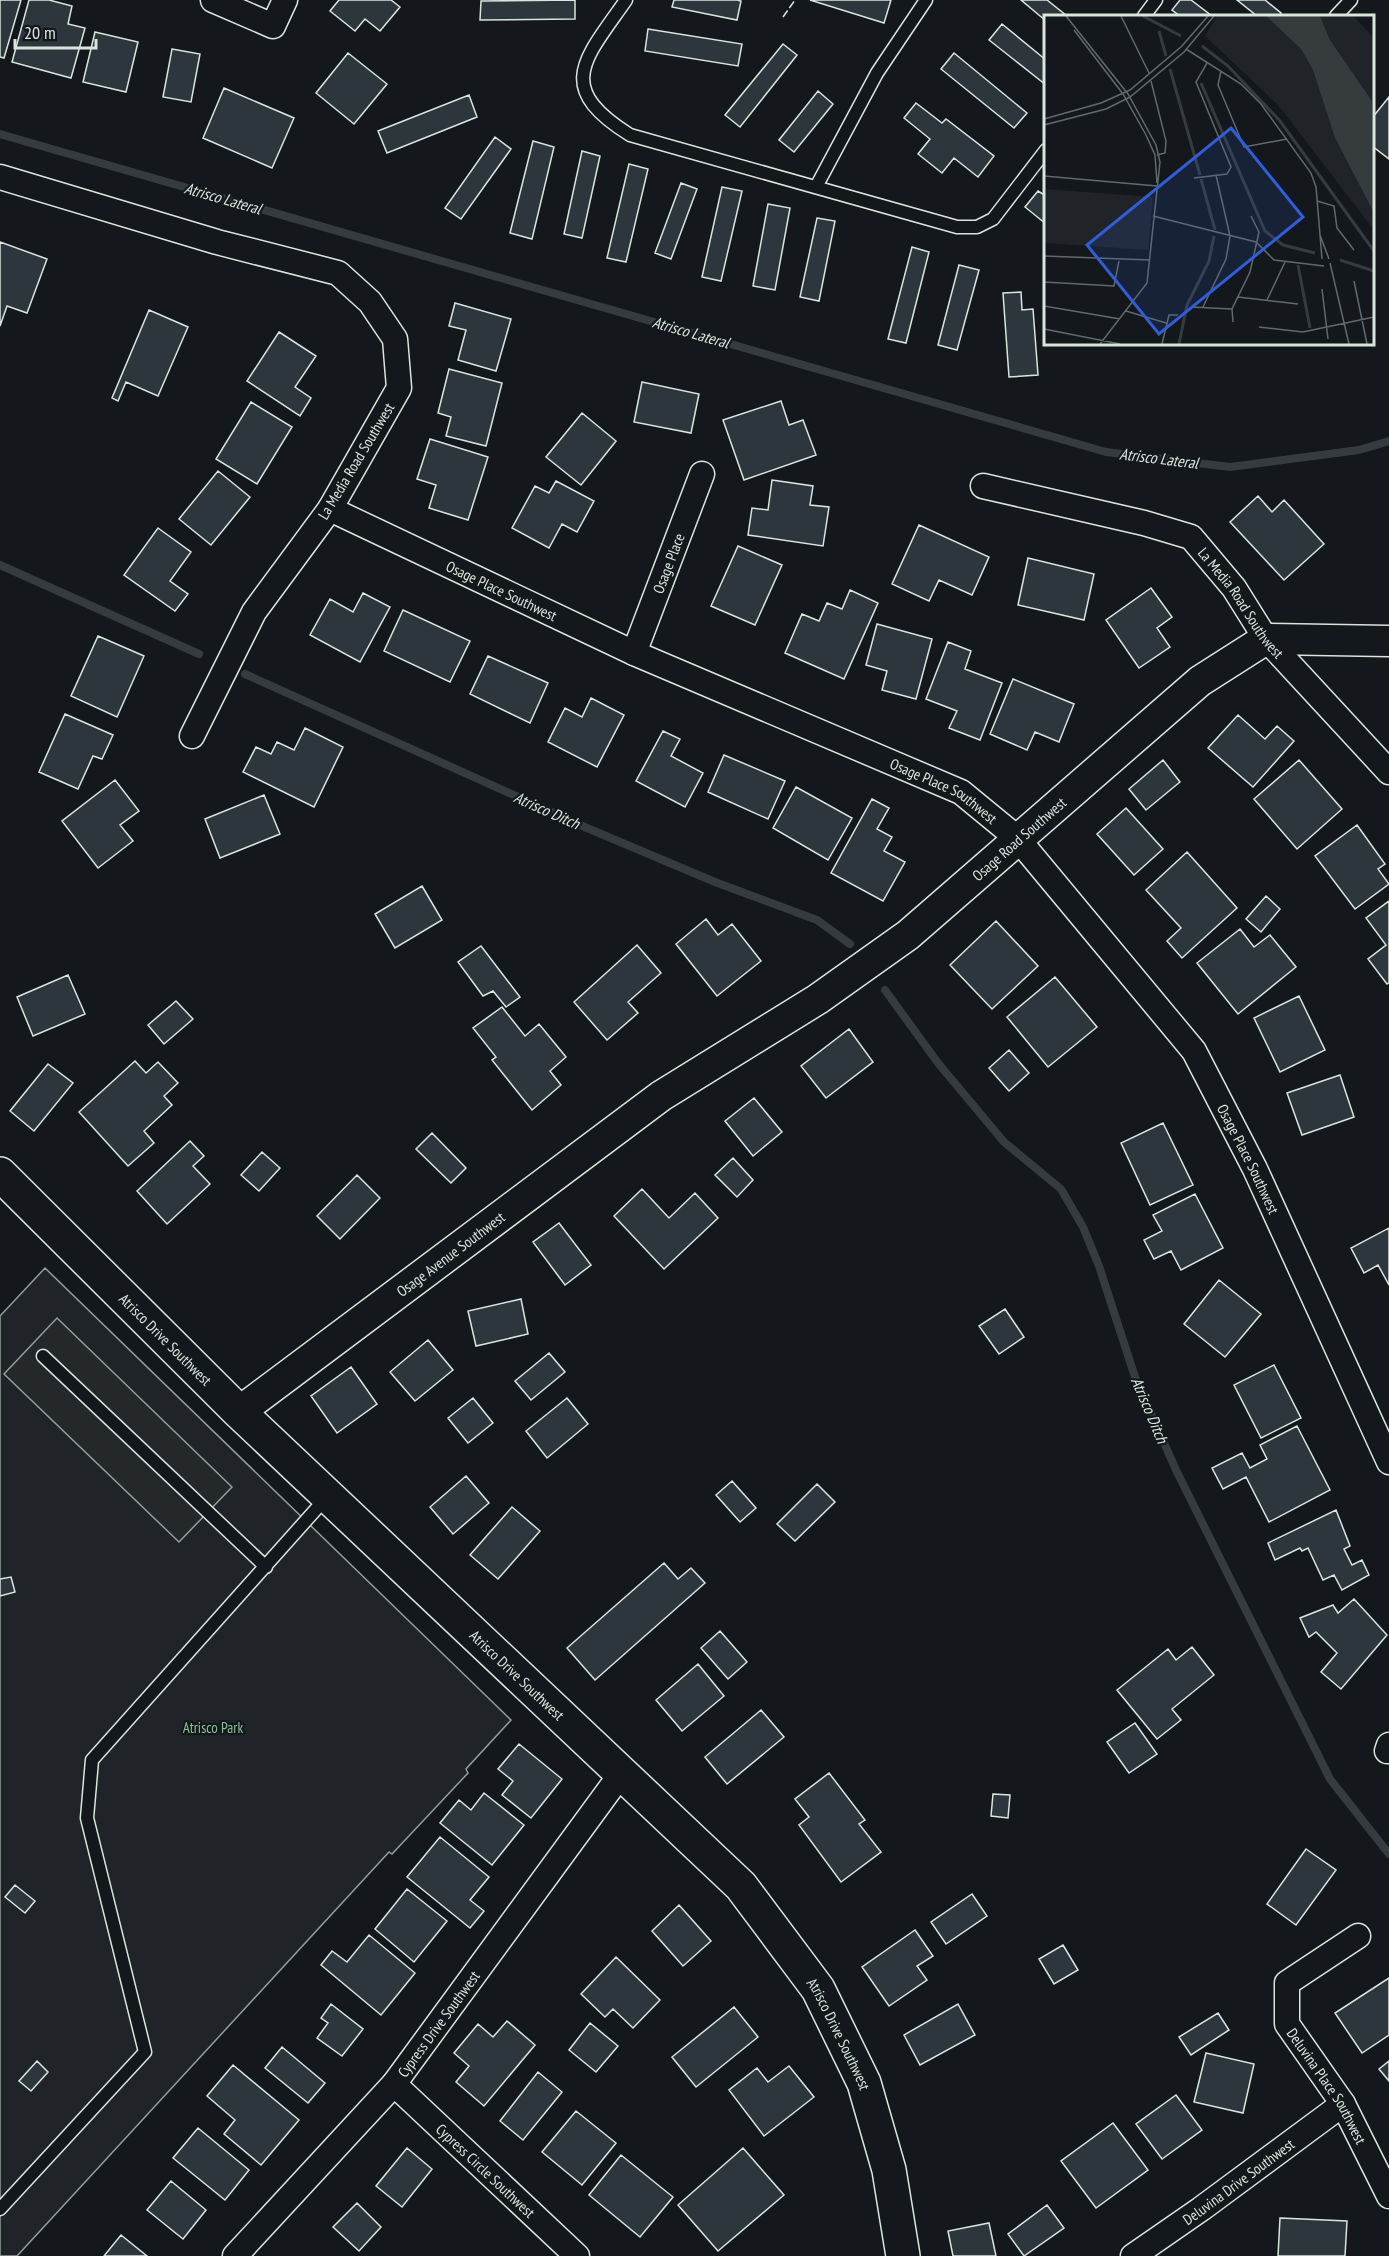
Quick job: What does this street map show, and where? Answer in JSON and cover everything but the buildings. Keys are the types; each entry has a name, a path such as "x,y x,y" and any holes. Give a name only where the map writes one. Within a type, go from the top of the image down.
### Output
{"main road":[{"name":"Atrisco Drive Southwest","path":"0,1174 239,1412 741,1886 818,1989 864,2083 889,2170 903,2256"}],"street":[{"path":"213,0 273,26 285,0"},
{"name":"La Media Road Southwest","path":"0,177 217,242 338,273 370,302 395,339 399,388 330,509 254,612 192,736"},
{"name":"Osage Place","path":"634,653 702,474"},
{"name":"La Media Road Southwest","path":"983,486 1191,537 1234,588 1266,639 1389,772"},
{"name":"Osage Place Southwest","path":"330,509 634,653 961,792 1017,838 1194,1051 1256,1169 1389,1462"},
{"path":"1266,639 1389,641"},
{"name":"Osage Road Southwest","path":"661,1096 818,999 908,935 1200,681 1266,639"},
{"name":"Osage Avenue Southwest","path":"239,1412 661,1096"},
{"name":"Cypress Drive Southwest","path":"235,2256 394,2084 621,1774"},
{"name":"Deluvina Place Southwest","path":"1358,1935 1287,1983 1287,2024 1343,2104 1389,2196"},
{"name":"Cypress Circle Southwest","path":"394,2084 577,2256"},
{"name":"Deluvina Drive Southwest","path":"1133,2256 1343,2104"}],"lane":[{"path":"626,0 584,64 583,87 594,108 630,135 957,227 977,227 993,219 1044,153"},
{"path":"816,187 877,73 927,0"},
{"path":"1145,15 1156,0"},
{"path":"1337,15 1351,0"},
{"path":"43,1356 266,1567"},
{"path":"0,2209 145,2052 87,1818 92,1760 328,1497"}],"green space":[{"name":"Atrisco Park","path":"45,1268 511,1720 466,1769 468,1773 392,1854 389,1852 17,2256 0,2256 0,1316"}],"shaded area":[{"path":"57,1318 232,1487 179,1542 4,1374"}],"waterway":[{"name":"Atrisco Lateral","path":"0,134 1106,452 1230,467 1359,450 1389,441"},
{"path":"0,565 199,654"},
{"name":"Atrisco Ditch","path":"245,674 587,828 715,882 817,920 850,944"},
{"name":"Atrisco Ditch","path":"885,990 938,1063 1004,1142 1061,1189 1083,1227 1099,1266 1135,1377 1176,1470 1330,1779 1389,1854"}],"fence":[{"path":"783,17 795,0"}]}
